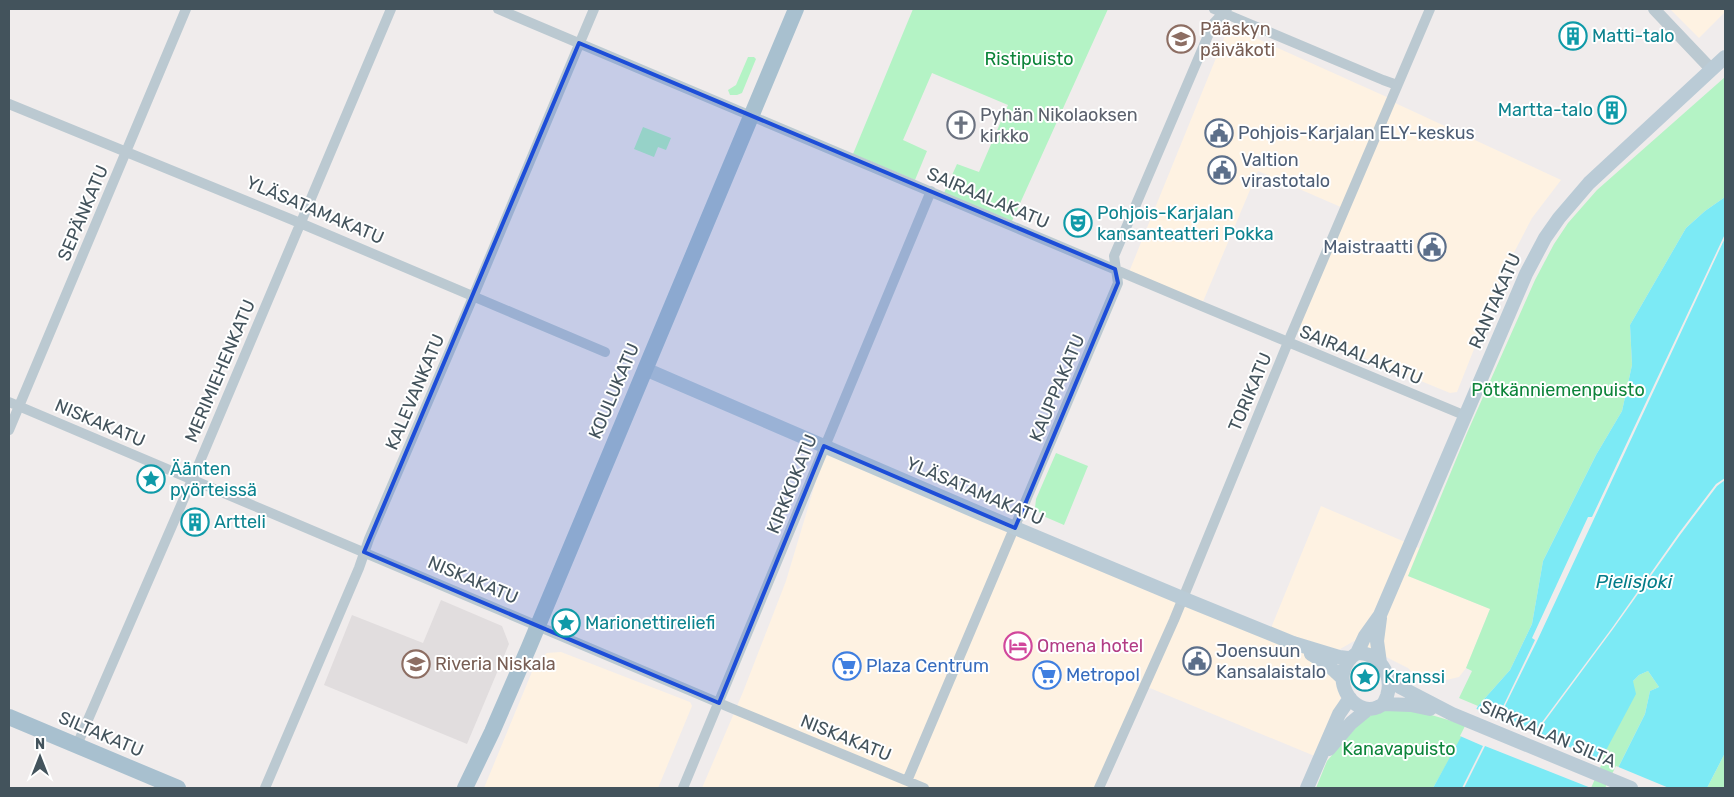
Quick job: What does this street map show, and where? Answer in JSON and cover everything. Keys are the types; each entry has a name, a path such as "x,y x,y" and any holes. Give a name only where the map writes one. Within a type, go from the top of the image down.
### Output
{"main road":[{"name":"KOULUKATU","path":"465,788 492,732 538,626 796,9"},
{"name":"RANTAKATU","path":"1352,656 1380,615 1526,274 1545,238 1559,218 1589,183 1725,57"},
{"name":"YLÄSATAMAKATU","path":"645,369 1014,528 1293,643 1339,657 1352,656"},
{"name":"RANTAKATU","path":"1380,615 1377,641 1380,663"},
{"name":"YLÄSATAMAKATU","path":"1293,643 1326,663 1342,677"},
{"path":"1368,710 1359,707 1350,698 1342,677 1344,664 1352,656 1364,653 1372,656 1380,663 1388,676 1400,688 1450,713"},
{"path":"1384,704 1390,686 1388,676"},
{"path":"1307,788 1339,714 1350,698"},
{"path":"1319,761 1351,723 1368,710 1384,704 1411,705 1450,713"},
{"name":"SIRKKALAN SILTA","path":"1450,713 1630,788"},
{"name":"SILTAKATU","path":"9,717 178,788"}],"street":[{"name":"SEPÄNKATU","path":"9,430 14,404 126,151 186,9"},
{"name":"MERIMIEHENKATU","path":"77,745 192,480 391,9"},
{"name":"SAIRAALAKATU","path":"498,9 1288,343 1466,416"},
{"name":"KALEVANKATU","path":"265,788 474,297 594,9"},
{"name":"TORIKATU","path":"1099,788 1183,598 1288,343 1430,9"},
{"path":"1654,9 1711,69"},
{"path":"1221,10 1397,85"},
{"name":"KAUPPAKATU","path":"907,781 1118,283 1114,256 1213,24 1221,10"},
{"name":"YLÄSATAMAKATU","path":"9,104 300,223 605,352"},
{"name":"KIRKKOKATU","path":"683,788 931,192"},
{"name":"NISKAKATU","path":"14,404 924,788"}],"highlighted area":[{"path":"579,43 1115,269 1118,283 1015,528 824,446 719,703 364,552"}],"shaded area":[{"path":"1670,9 1725,9 1725,12 1699,38"},
{"path":"1229,26 1389,98 1393,102 1561,180 1532,218 1507,266 1457,392 1450,393 1292,328 1343,208 1258,171 1202,304 1129,272"},
{"path":"825,451 1330,664 1341,697 1317,757 1145,686 1102,788 702,788 743,692 786,581"},
{"path":"1321,506 1419,548 1408,576 1490,609 1466,668 1459,677 1438,682 1414,674 1408,668 1354,641 1335,652 1271,628"},
{"name":"Riveria Niskala","path":"441,600 502,626 509,644 467,744 324,685 352,615 423,643"},
{"path":"561,652 690,702 692,706 658,788 484,788 536,662 547,653"}],"green space":[{"name":"Ristipuisto","path":"913,9 1108,9 1012,221 944,193 957,164 979,172 1008,105 932,73 903,140 927,151 915,180 853,154"},
{"path":"748,57 756,59 742,93 730,95 728,90 736,85"},
{"name":"Pötkänniemenpuisto","path":"1725,77 1725,197 1686,228 1630,325 1632,365 1622,411 1596,455 1543,561 1532,624 1510,670 1478,706 1459,698 1472,671 1466,668 1490,609 1408,576 1467,433 1535,280 1554,244 1568,223 1597,190"},
{"path":"643,127 671,138 666,150 658,147 654,157 634,149"},
{"path":"1056,453 1088,466 1064,525 1043,516 1035,508 1036,499"},
{"path":"1648,671 1659,687 1650,691 1645,714 1608,788 1588,788 1633,681 1639,675"},
{"name":"Kanavapuisto","path":"1384,710 1415,710 1468,726 1433,788 1316,788 1327,761 1364,718"},
{"path":"1725,753 1725,788 1707,788"}],"water":[{"name":"Pielisjoki","path":"1725,197 1725,753 1707,788 1608,788 1645,714 1650,691 1659,687 1648,671 1639,675 1633,681 1636,694 1588,788 1433,788 1478,706 1510,670 1532,624 1543,561 1596,455 1622,411 1632,365 1630,325 1686,228"}],"pier":[{"path":"1725,234 1725,238 1537,641 1499,718 1534,733 1612,628 1679,533 1716,484 1725,478 1680,535 1536,733 1603,761 1591,788 1485,746 1464,788 1462,788 1483,746 1460,736 1474,708 1498,717 1535,640 1532,638 1588,517 1592,517"},
{"path":"1616,766 1669,788 1605,788"}],"place":[{"name":"Matti-talo","path":"1573,36"},
{"name":"Pääskyn päiväkoti","path":"1181,39"},
{"name":"Martta-talo","path":"1612,110"},
{"name":"Pyhän Nikolaoksen kirkko","path":"961,125"},
{"name":"Pohjois-Karjalan ELY-keskus","path":"1219,133"},
{"name":"Valtion virastotalo","path":"1222,170"},
{"name":"Pohjois-Karjalan kansanteatteri Pokka","path":"1078,223"},
{"name":"Maistraatti","path":"1432,247"},
{"name":"Äänten pyörteissä","path":"151,479"},
{"name":"Artteli","path":"195,522"},
{"name":"Marionettireliefi","path":"566,623"},
{"name":"Omena hotel","path":"1018,646"},
{"name":"Joensuun Kansalaistalo","path":"1197,661"},
{"name":"Riveria Niskala","path":"416,664"},
{"name":"Plaza Centrum","path":"847,666"},
{"name":"Metropol","path":"1047,675"},
{"name":"Kranssi","path":"1365,677"}]}
